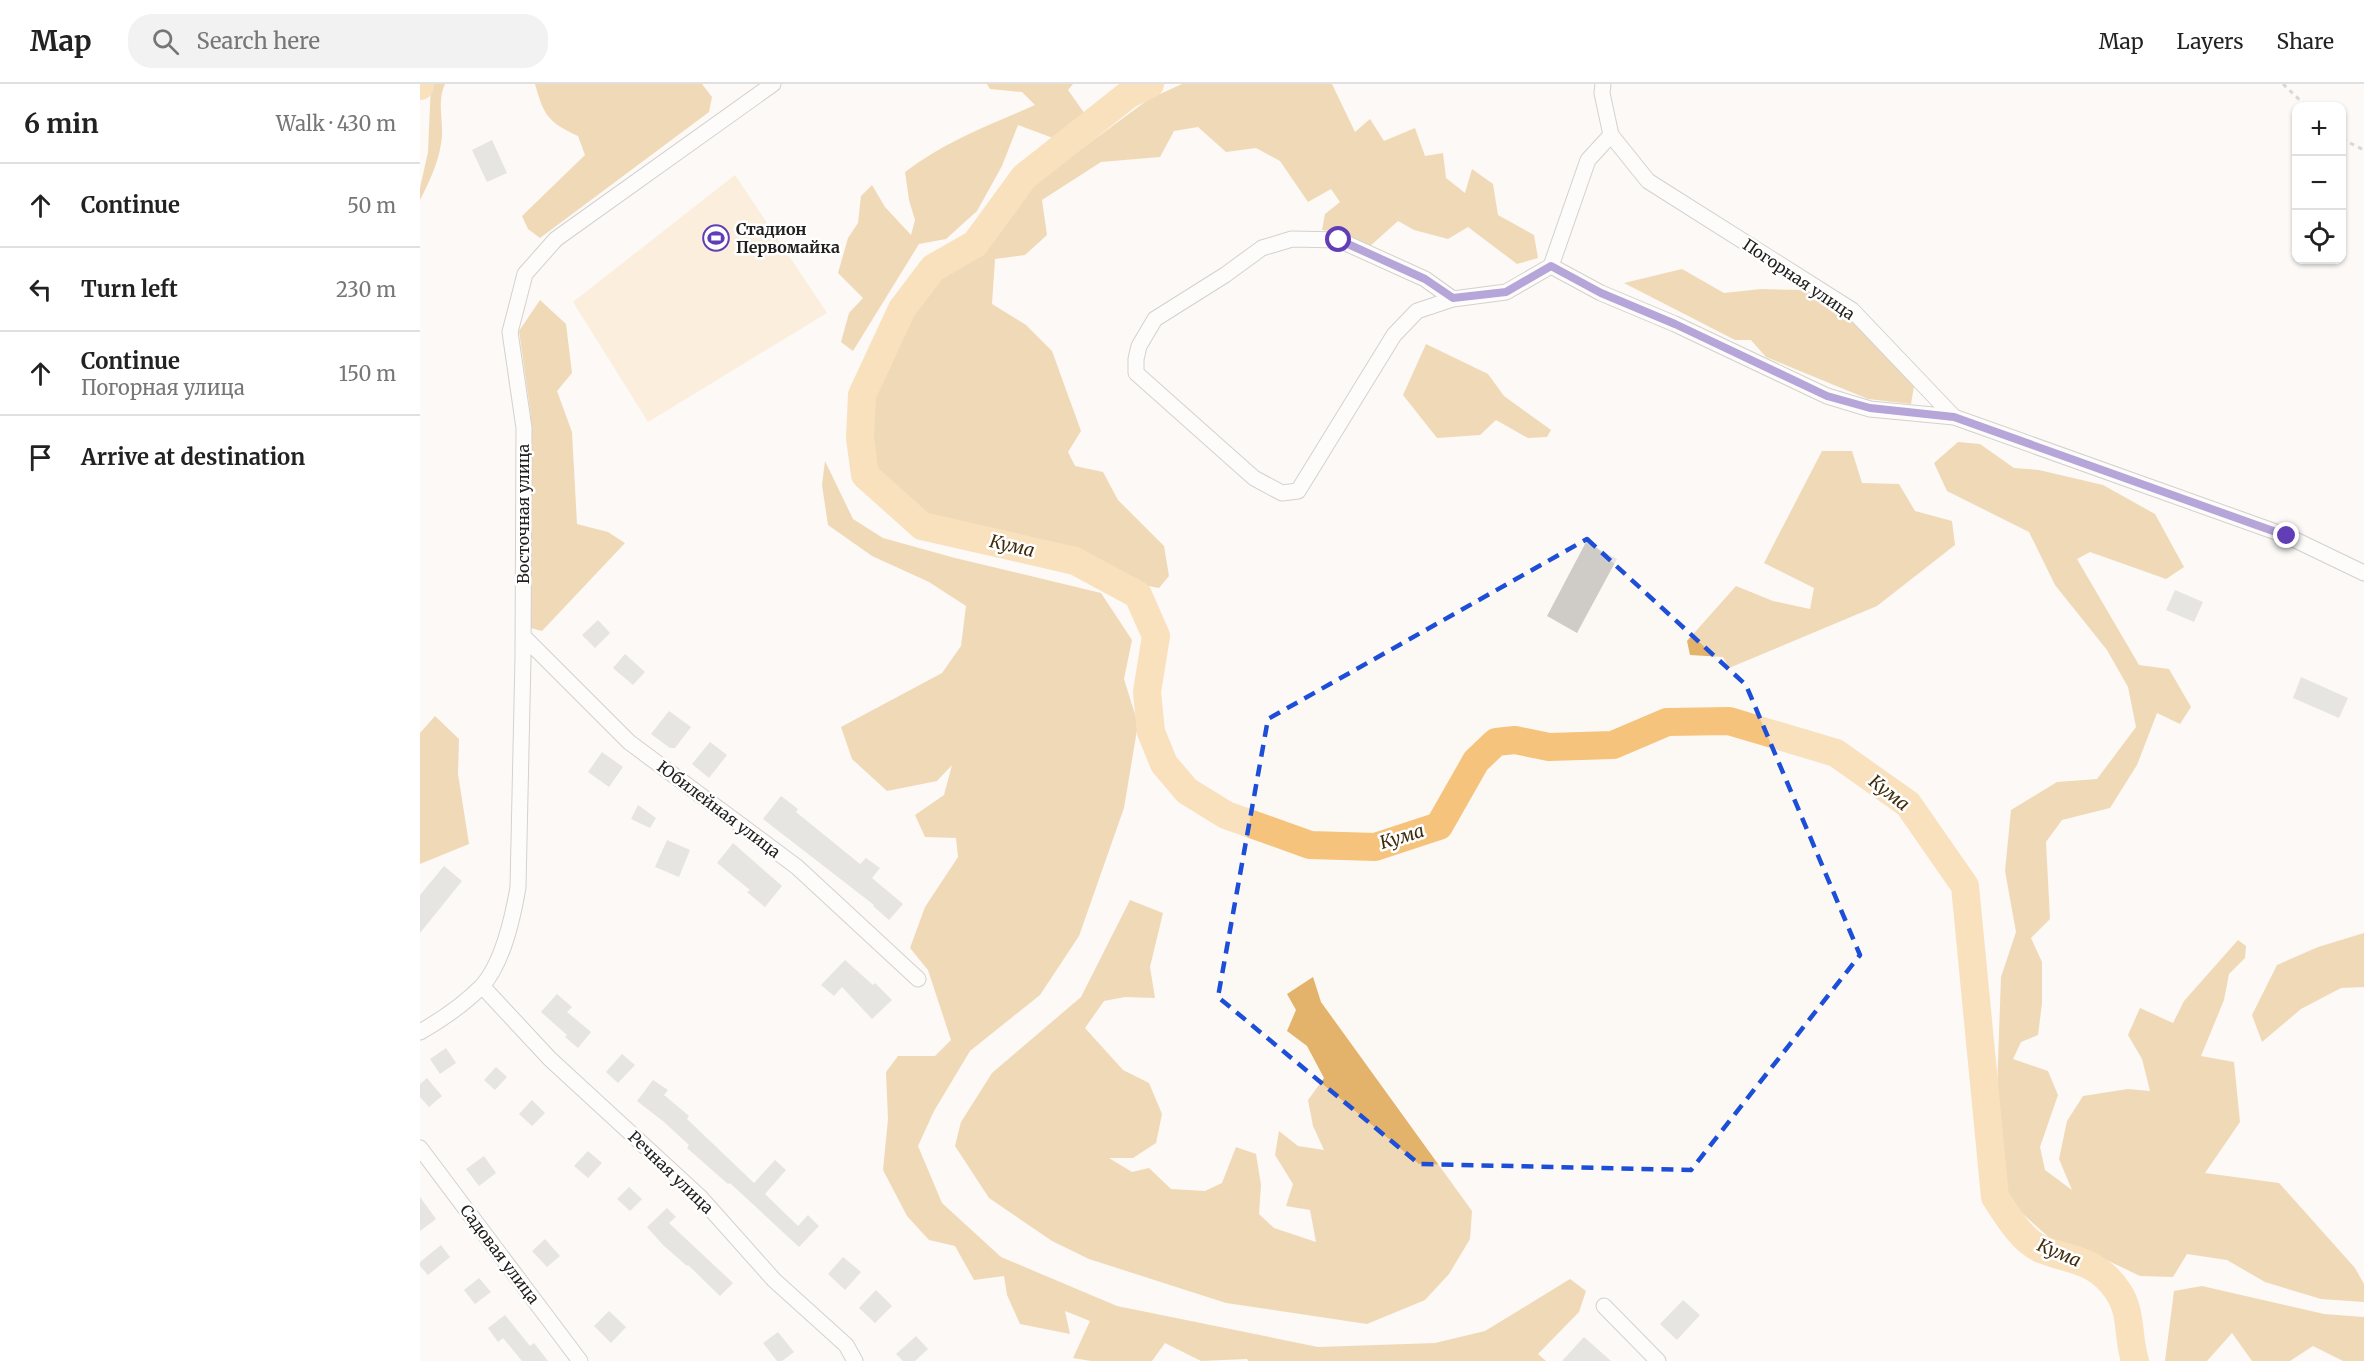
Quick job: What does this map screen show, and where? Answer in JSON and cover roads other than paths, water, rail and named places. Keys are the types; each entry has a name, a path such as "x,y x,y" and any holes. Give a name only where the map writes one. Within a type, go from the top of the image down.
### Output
{"street":[{"name":"Восточная улица","path":"420,1032 482,986 498,959 512,922 518,887 524,428 510,332 525,274 556,239 773,84"},
{"path":"1453,298 1425,279 1339,240 1292,239 1262,248 1225,275 1155,319 1139,346 1136,359 1137,373 1254,478 1282,493 1298,490 1394,335 1417,311 1453,298 1506,292 1551,266 1588,160 1611,135 1602,93 1603,84"},
{"name":"Погорная улица","path":"1611,135 1648,181 1852,310 1954,417 2287,536 2364,573"},
{"path":"1551,266 1601,293 1675,324 1827,396 1870,408 1954,417"},
{"name":"Юбилейная улица","path":"523,636 629,742 797,867 918,979"},
{"name":"Речная улица","path":"482,986 550,1059 700,1197 774,1280 846,1345 855,1361"},
{"name":"Садовая улица","path":"420,1148 580,1361"},
{"path":"1604,1306 1658,1361"}],"waterway":[{"name":"Кума","path":"1150,84 1129,94 1024,177 975,244 933,268 902,309 862,395 860,438 865,475 922,526 1075,561 1138,595 1156,636 1147,692 1151,732 1164,764 1187,791 1226,815 1310,845 1375,847 1439,826 1476,761 1496,742 1515,740 1549,747 1613,745 1667,722 1729,721 1836,753 1908,804 1965,886 1995,1197 2027,1240 2041,1249 2082,1262 2109,1280 2122,1298 2128,1316 2135,1361"}],"place":[{"name":"Стадион Первомайка","path":"716,238"}]}
